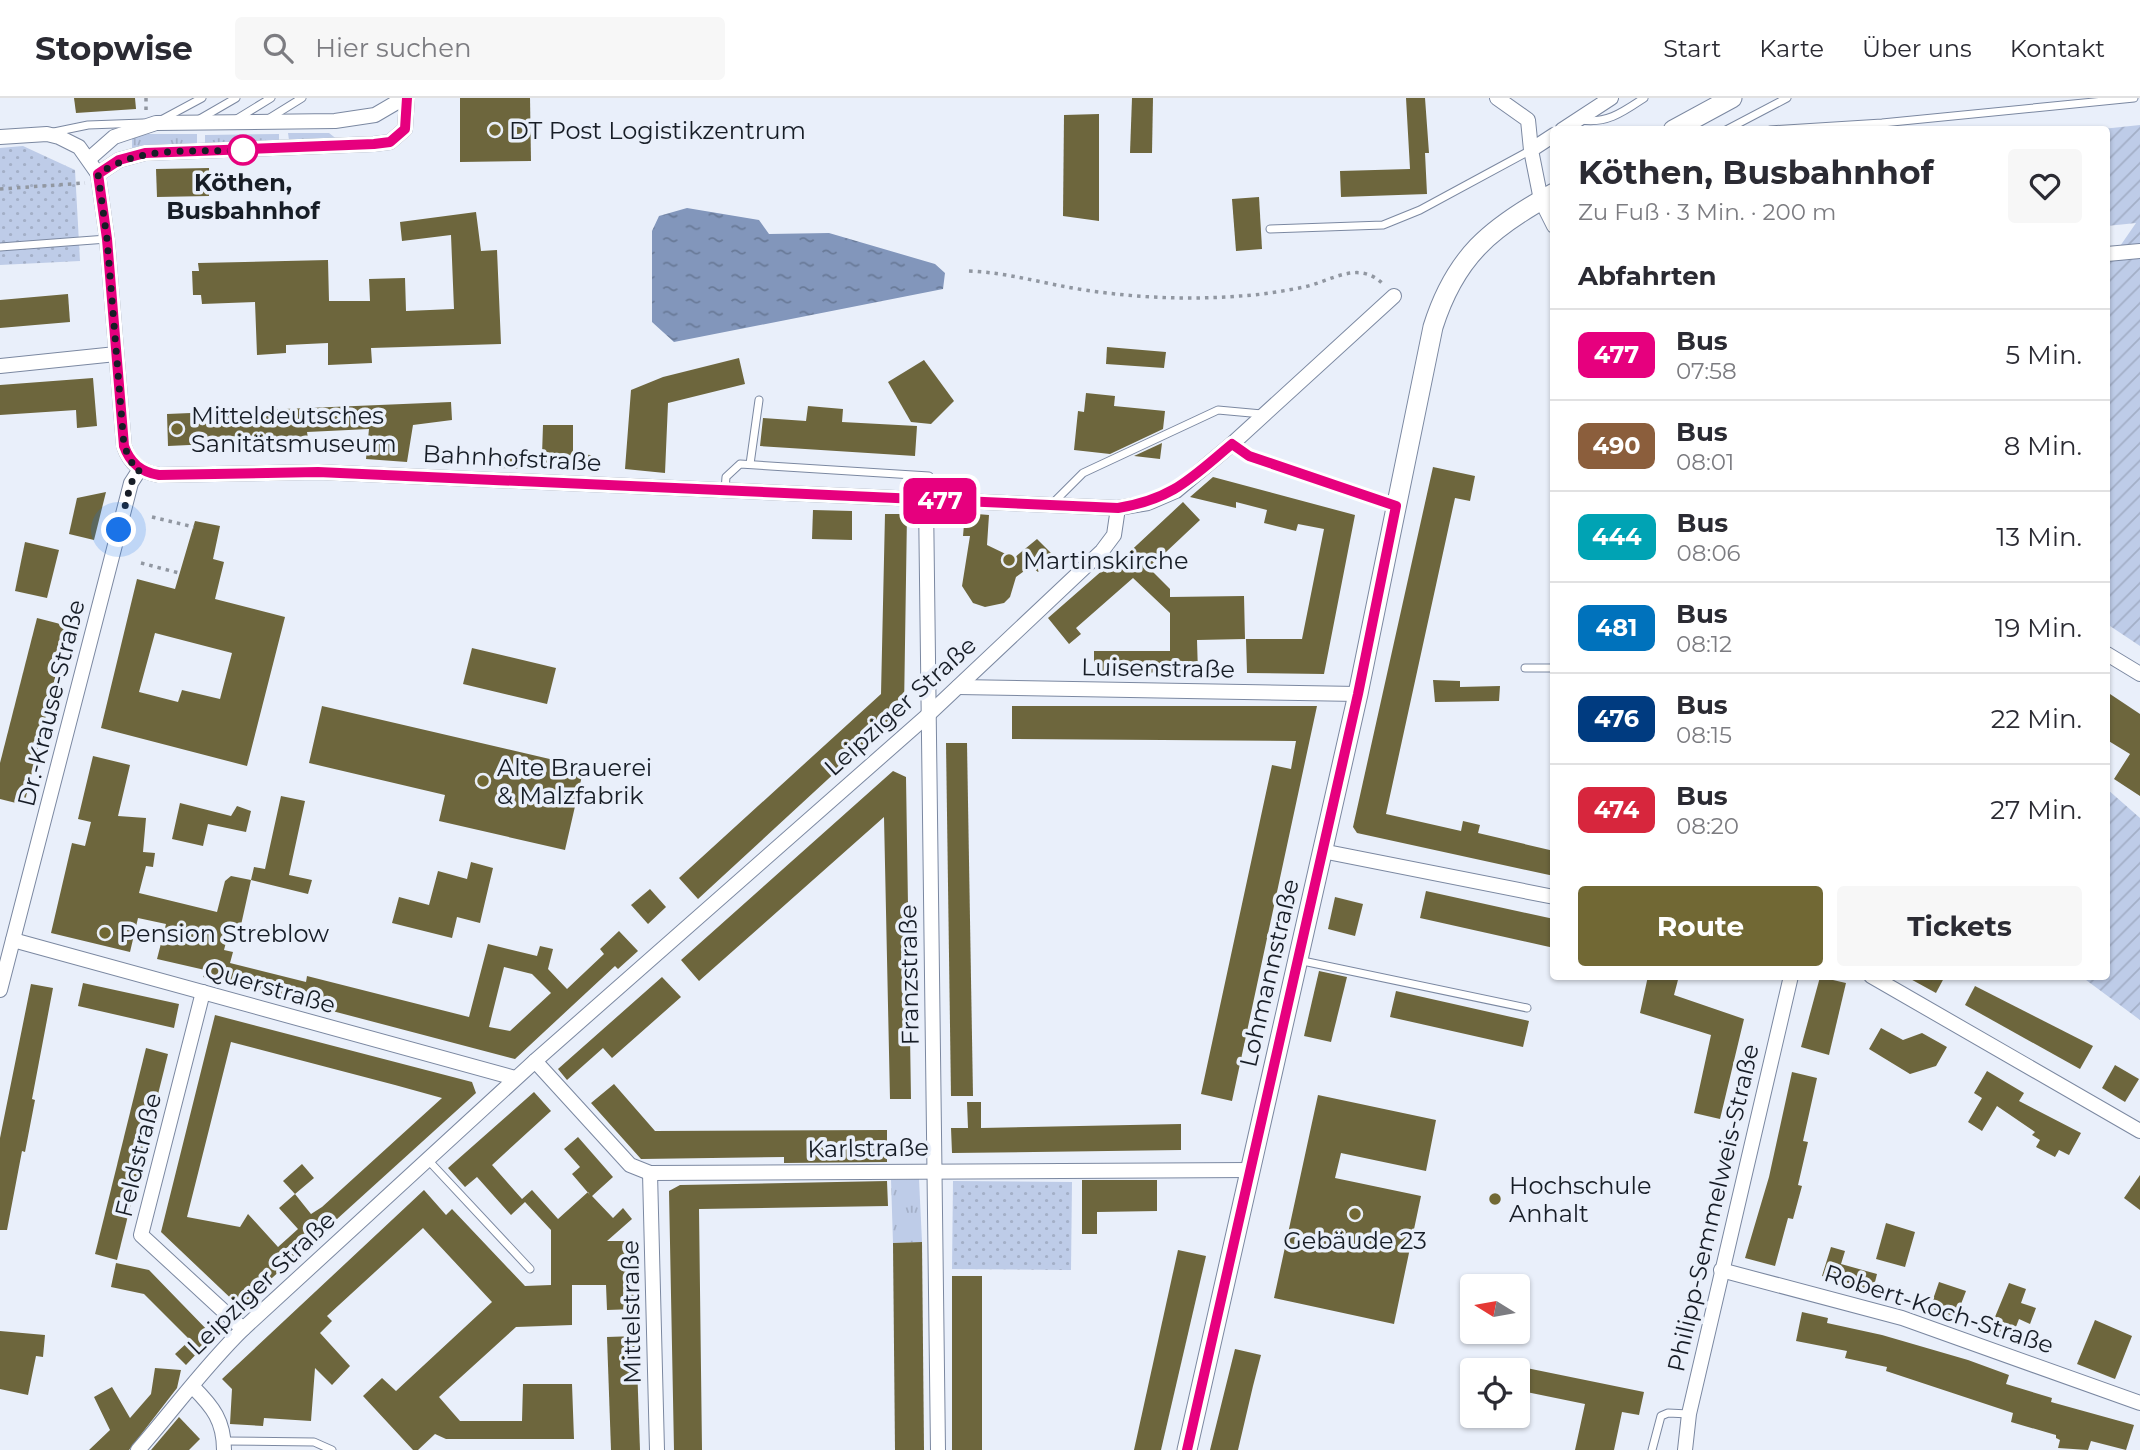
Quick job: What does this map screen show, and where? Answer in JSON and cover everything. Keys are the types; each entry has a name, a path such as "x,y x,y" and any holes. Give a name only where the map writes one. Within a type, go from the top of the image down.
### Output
{"main road":[{"path":"1680,126 1732,98"},
{"name":"Lohmannstraße","path":"1187,1450 1358,694 1433,327 1451,278 1482,240 1550,211"}],"street":[{"path":"89,159 114,137 156,123 335,121 375,115 406,98"},
{"path":"98,174 119,160 145,153 289,149 390,142 405,129 406,98"},
{"path":"1497,98 1528,120 1531,150 1550,211"},
{"path":"1568,126 1611,98"},
{"path":"0,137 47,134 70,141 89,159 98,174 107,239 124,446 132,463 140,469"},
{"path":"1531,150 1550,138"},
{"path":"2110,254 2140,251"},
{"path":"1118,508 1149,503 1176,491 1395,296"},
{"path":"0,366 116,354"},
{"name":"Bahnhofstraße","path":"140,469 159,475 318,472 1049,507 1118,508"},
{"name":"Dr.-Krause-Straße","path":"0,990 4,956 13,940 131,483 140,469"},
{"name":"Franzstraße","path":"926,500 938,1450"},
{"name":"Leipziger Straße","path":"138,1450 193,1387 208,1364 243,1329 535,1061 928,715 1102,551 1114,536 1118,508"},
{"path":"2110,656 2140,674"},
{"name":"Luisenstraße","path":"958,687 1358,694"},
{"path":"1322,851 1550,896"},
{"name":"Querstraße","path":"13,940 515,1079"},
{"name":"Philipp-Semmelweis-Straße","path":"1685,1450 1689,1414 1721,1270 1790,980"},
{"path":"1878,980 2140,1131"},
{"name":"Feldstraße","path":"203,992 141,1235 243,1329"},
{"path":"535,1061 630,1165 650,1173"},
{"name":"Karlstraße","path":"650,1173 1250,1170"},
{"name":"Mittelstraße","path":"650,1173 657,1450"},
{"name":"Robert-Koch-Straße","path":"1721,1270 1902,1318 2140,1403"},
{"path":"193,1387 216,1411 224,1446"}],"lane":[{"path":"47,134 88,125 156,123 202,98"},
{"path":"195,122 236,98"},
{"path":"232,122 271,98"},
{"path":"264,121 302,98"},
{"path":"1578,119 1596,122 1614,118 1644,98"},
{"path":"1734,126 1787,98"},
{"path":"1834,126 2134,98"},
{"path":"1270,229 1383,225 1420,210 1531,150"},
{"path":"0,247 107,239"},
{"path":"750,464 759,400"},
{"path":"1049,507 1083,473 1217,410 1263,414"},
{"path":"725,491 726,477 740,464 929,476"},
{"path":"1525,668 1550,668"},
{"path":"1297,960 1527,1008"},
{"path":"427,1159 530,1269"},
{"path":"1652,1450 1661,1416 1668,1413 1689,1414"},
{"path":"224,1446 314,1443 332,1450"}],"path":[{"path":"969,271 1011,273 1083,290 1159,298 1244,296 1307,287 1348,272 1360,272 1380,280 1395,296"},
{"path":"152,517 194,527"},
{"path":"141,563 179,573"}],"green space":[{"path":"2140,125 2140,646 2110,626 2110,261 2136,223 2110,226 2110,128"},
{"path":"288,133 329,133 338,140 289,140"},
{"path":"148,134 197,134 197,145 132,148 132,137"},
{"path":"279,134 279,142 205,144 205,135"},
{"path":"23,146 75,170 80,261 0,265 0,148"},
{"path":"2110,792 2140,818 2140,1020 2086,980 2110,980"},
{"path":"919,1179 922,1242 893,1243 891,1180"},
{"path":"953,1181 1072,1182 1071,1270 952,1269"}],"water":[{"path":"687,208 759,220 769,234 829,233 935,264 945,273 943,289 674,342 652,322 652,231 659,216"}],"building":[{"path":"74,98 135,98 136,109 76,113"},
{"name":"DT Post Logistikzentrum","path":"460,98 530,98 531,161 460,162"},
{"path":"1132,98 1153,98 1152,153 1130,153"},
{"path":"1406,98 1425,98 1429,153 1425,153 1427,194 1341,197 1340,171 1410,169"},
{"path":"1099,114 1099,221 1063,216 1064,115"},
{"path":"209,168 209,196 157,197 156,169"},
{"path":"1259,197 1262,249 1236,251 1232,199"},
{"path":"476,212 481,251 497,250 501,344 371,348 372,363 328,365 328,343 286,345 286,353 257,355 255,302 202,304 201,295 193,295 192,271 199,271 198,263 328,260 329,301 370,301 369,279 405,278 406,311 454,309 451,235 402,241 400,222"},
{"path":"68,294 70,322 0,328 0,300"},
{"path":"1107,347 1166,352 1164,368 1106,364"},
{"path":"739,358 745,384 668,403 665,473 625,469 631,390 663,377"},
{"path":"924,360 954,401 931,424 911,422 888,382"},
{"path":"93,378 97,426 77,428 76,410 0,415 0,385"},
{"path":"1086,393 1115,396 1114,406 1165,411 1163,429 1110,454 1074,450 1078,411 1084,412"},
{"path":"451,402 452,420 413,425 407,462 366,459 369,429 307,432 308,438 265,441 242,442 242,436 211,437 211,444 168,446 167,414"},
{"path":"808,406 843,409 842,422 917,426 915,456 760,446 763,418 806,421"},
{"path":"543,425 573,425 573,454 591,455 590,470 500,468 500,454 542,455"},
{"path":"1162,443 1160,459 1134,456"},
{"path":"1433,467 1475,476 1470,501 1455,498 1386,814 1461,831 1463,821 1480,825 1478,833 1550,850 1550,875 1357,833 1353,827"},
{"path":"1213,477 1355,515 1324,674 1247,673 1246,639 1302,639 1324,529 1298,524 1296,531 1264,523 1267,510 1236,502 1236,508 1190,497"},
{"path":"106,492 94,540 69,534 77,498"},
{"path":"1183,502 1200,520 1149,568 1170,589 1170,597 1244,596 1245,639 1197,640 1198,673 1094,672 1094,651 1170,651 1170,613 1133,578 1076,628 1081,634 1069,644 1048,618 1104,569 1107,573"},
{"path":"813,510 852,511 852,540 812,539"},
{"name":"Martinskirche","path":"965,513 989,515 987,545 1014,558 1037,539 1054,556 1038,572 1031,566 1016,577 1010,597 1004,603 985,607 973,603 962,586 970,536 963,536"},
{"path":"885,514 907,514 904,709 698,899 679,878 881,694"},
{"path":"195,521 220,526 213,559 224,562 215,599 285,617 247,766 101,728 137,579 175,589","holes":["155,633 232,653 220,699 182,690 178,702 139,692"]},
{"path":"25,542 59,550 47,598 15,591"},
{"path":"37,618 68,626 24,805 0,799 0,763"},
{"path":"472,648 556,668 547,704 463,684"},
{"path":"1433,680 1460,681 1460,687 1500,686 1499,701 1435,702"},
{"path":"2110,694 2140,714 2140,796 2114,779 2130,754 2110,742"},
{"name":"Alte Brauerei & Malzfabrik","path":"322,706 584,767 565,850 439,821 445,795 309,763"},
{"path":"1012,706 1317,706 1232,1101 1201,1094 1272,765 1291,769 1296,741 1012,739"},
{"path":"946,743 967,743 973,1096 951,1096"},
{"path":"93,756 130,765 118,816 146,818 143,852 155,853 153,867 146,866 139,893 217,912 225,881 231,876 251,880 241,925 231,923 224,950 233,952 230,963 306,982 307,976 469,1017 488,944 537,956 540,946 553,949 548,969 567,989 604,954 600,949 619,931 638,951 618,969 615,966 515,1059 203,977 205,970 157,959 166,924 138,918 130,952 51,933 72,843 85,846 91,822 78,819","holes":["504,967 532,974 551,993 510,1031 489,1027"]},
{"path":"893,771 906,777 911,1099 890,1099 884,817 699,981 681,960"},
{"path":"281,796 305,801 289,875 312,880 308,894 251,880 254,867 265,869"},
{"path":"180,803 231,816 237,806 251,811 246,832 208,824 203,846 172,839"},
{"path":"471,862 493,868 480,923 457,917 452,938 392,923 399,897 429,905 438,871 467,879"},
{"path":"650,889 666,907 648,924 631,905"},
{"path":"1426,891 1550,918 1550,947 1420,918"},
{"path":"1335,897 1363,904 1355,936 1328,929"},
{"path":"1319,971 1347,977 1331,1042 1304,1036"},
{"path":"662,977 681,997 612,1058 603,1048 567,1080 558,1069"},
{"path":"1647,980 1678,980 1674,995 1744,1019 1720,1119 1694,1113 1711,1035 1640,1013"},
{"path":"1819,980 1846,983 1829,1055 1801,1047"},
{"path":"1912,980 1943,980 1936,993"},
{"path":"83,983 179,1004 174,1028 78,1006"},
{"path":"31,984 53,988 25,1152 22,1151 7,1230 0,1230 0,1138"},
{"path":"1975,986 2093,1046 2080,1069 1965,1005"},
{"path":"1396,991 1529,1021 1523,1047 1390,1017"},
{"path":"215,1015 472,1082 476,1093 240,1307 161,1232","holes":["231,1042 442,1098 322,1207 311,1214 295,1194 279,1208 298,1229 278,1247 248,1214 240,1227 187,1217"]},
{"path":"1881,1028 1903,1040 1922,1033 1947,1047 1936,1066 1910,1074 1869,1049"},
{"path":"146,1048 168,1054 117,1260 95,1254"},
{"path":"2115,1065 2139,1079 2125,1102 2102,1088"},
{"path":"1987,1071 2024,1093 2019,1101 2081,1133 2069,1155 2059,1150 2055,1157 2036,1147 2040,1140 2032,1135 2035,1132 1997,1106 1982,1131 1968,1122 1982,1098 1974,1093"},
{"path":"1792,1072 1817,1078 1803,1141 1808,1142 1798,1185 1802,1186 1793,1219 1788,1218 1775,1266 1745,1258 1769,1177"},
{"path":"614,1084 655,1131 887,1130 887,1162 784,1163 784,1157 641,1159 591,1103"},
{"path":"534,1092 551,1111 492,1165 522,1199 532,1190 558,1219 588,1192 572,1174 580,1167 564,1149 578,1137 613,1177 592,1196 613,1218 623,1208 632,1219 607,1241 634,1241 636,1309 607,1310 606,1285 572,1285 572,1325 516,1327 439,1397 460,1421 522,1421 523,1384 572,1384 574,1439 446,1439 435,1434 418,1450 413,1450 363,1396 382,1378 396,1391 492,1302 423,1228 327,1316 332,1321 320,1333 350,1366 332,1385 315,1368 311,1421 264,1418 263,1426 230,1424 232,1389 222,1379 424,1190 446,1215 452,1209 525,1286 551,1285 551,1230 525,1202 511,1215 477,1177 465,1187 448,1168"},
{"name":"Gebäude 23","path":"1318,1095 1436,1120 1426,1171 1341,1153 1335,1178 1421,1196 1394,1324 1274,1298"},
{"path":"967,1102 981,1102 981,1128 1181,1124 1181,1150 952,1153 951,1128 968,1128"},
{"path":"302,1164 314,1178 295,1194 283,1181"},
{"path":"2140,1175 2140,1210 2124,1198"},
{"path":"1082,1180 1157,1180 1157,1211 1097,1212 1097,1234 1082,1234"},
{"path":"887,1181 888,1206 699,1209 702,1450 674,1450 669,1191 680,1185"},
{"path":"1886,1223 1915,1232 1905,1267 1876,1259"},
{"path":"922,1242 924,1450 895,1450 893,1243"},
{"path":"1831,1247 1845,1251 1841,1264 1877,1274 1873,1290 1822,1276"},
{"path":"1178,1250 1206,1256 1161,1450 1134,1450"},
{"path":"116,1263 149,1270 213,1336 186,1365 175,1354 190,1340 144,1294 111,1287"},
{"path":"952,1276 982,1276 982,1450 952,1450"},
{"path":"1939,1282 1966,1291 1956,1317 1930,1308"},
{"path":"2009,1283 2026,1289 2021,1303 2036,1308 2030,1324 2019,1319 2012,1337 1990,1329"},
{"path":"1802,1312 1828,1318 1827,1323 1882,1335 1968,1360 2009,1375 2006,1384 2052,1398 2051,1402 2134,1425 2126,1450 2091,1441 2088,1450 2058,1448 2060,1440 2056,1435 2011,1422 2013,1413 1886,1371 1887,1367 1845,1358 1847,1351 1796,1341"},
{"path":"2095,1320 2132,1336 2115,1379 2077,1364"},
{"path":"0,1331 45,1335 43,1357 36,1356 28,1395 0,1389"},
{"path":"636,1336 640,1450 611,1450 607,1337"},
{"path":"1235,1349 1261,1355 1238,1450 1210,1450"},
{"path":"155,1368 181,1370 177,1388 129,1450 89,1450 110,1430 94,1397 112,1387 130,1418 151,1394"},
{"path":"1530,1369 1644,1392 1639,1415 1622,1412 1614,1450 1575,1450 1585,1404 1530,1393"},
{"path":"179,1417 200,1439 189,1450 151,1450"}],"bus line":[{"name":"477","path":"407,98 408,120 405,129 390,142 289,149 145,153 119,160 98,174 107,239 124,446 132,463 140,469 159,475 318,472 1049,507 1118,508 1149,503 1176,491 1232,444 1249,456 1396,506 1358,694 1187,1450"}],"place":[{"name":"DT Post Logistikzentrum","path":"495,130"},
{"name":"Köthen, Busbahnhof","path":"243,150"},
{"name":"Mitteldeutsches Sanitätsmuseum","path":"177,429"},
{"name":"Martinskirche","path":"1009,560"},
{"name":"Alte Brauerei & Malzfabrik","path":"483,781"},
{"name":"Pension Streblow","path":"105,933"},
{"name":"Hochschule Anhalt","path":"1495,1199"},
{"name":"Gebäude 23","path":"1355,1214"}],"route":[{"path":"119,530 131,483 140,469 132,463 124,446 107,239 98,174 119,160 145,153 243,150"}]}
